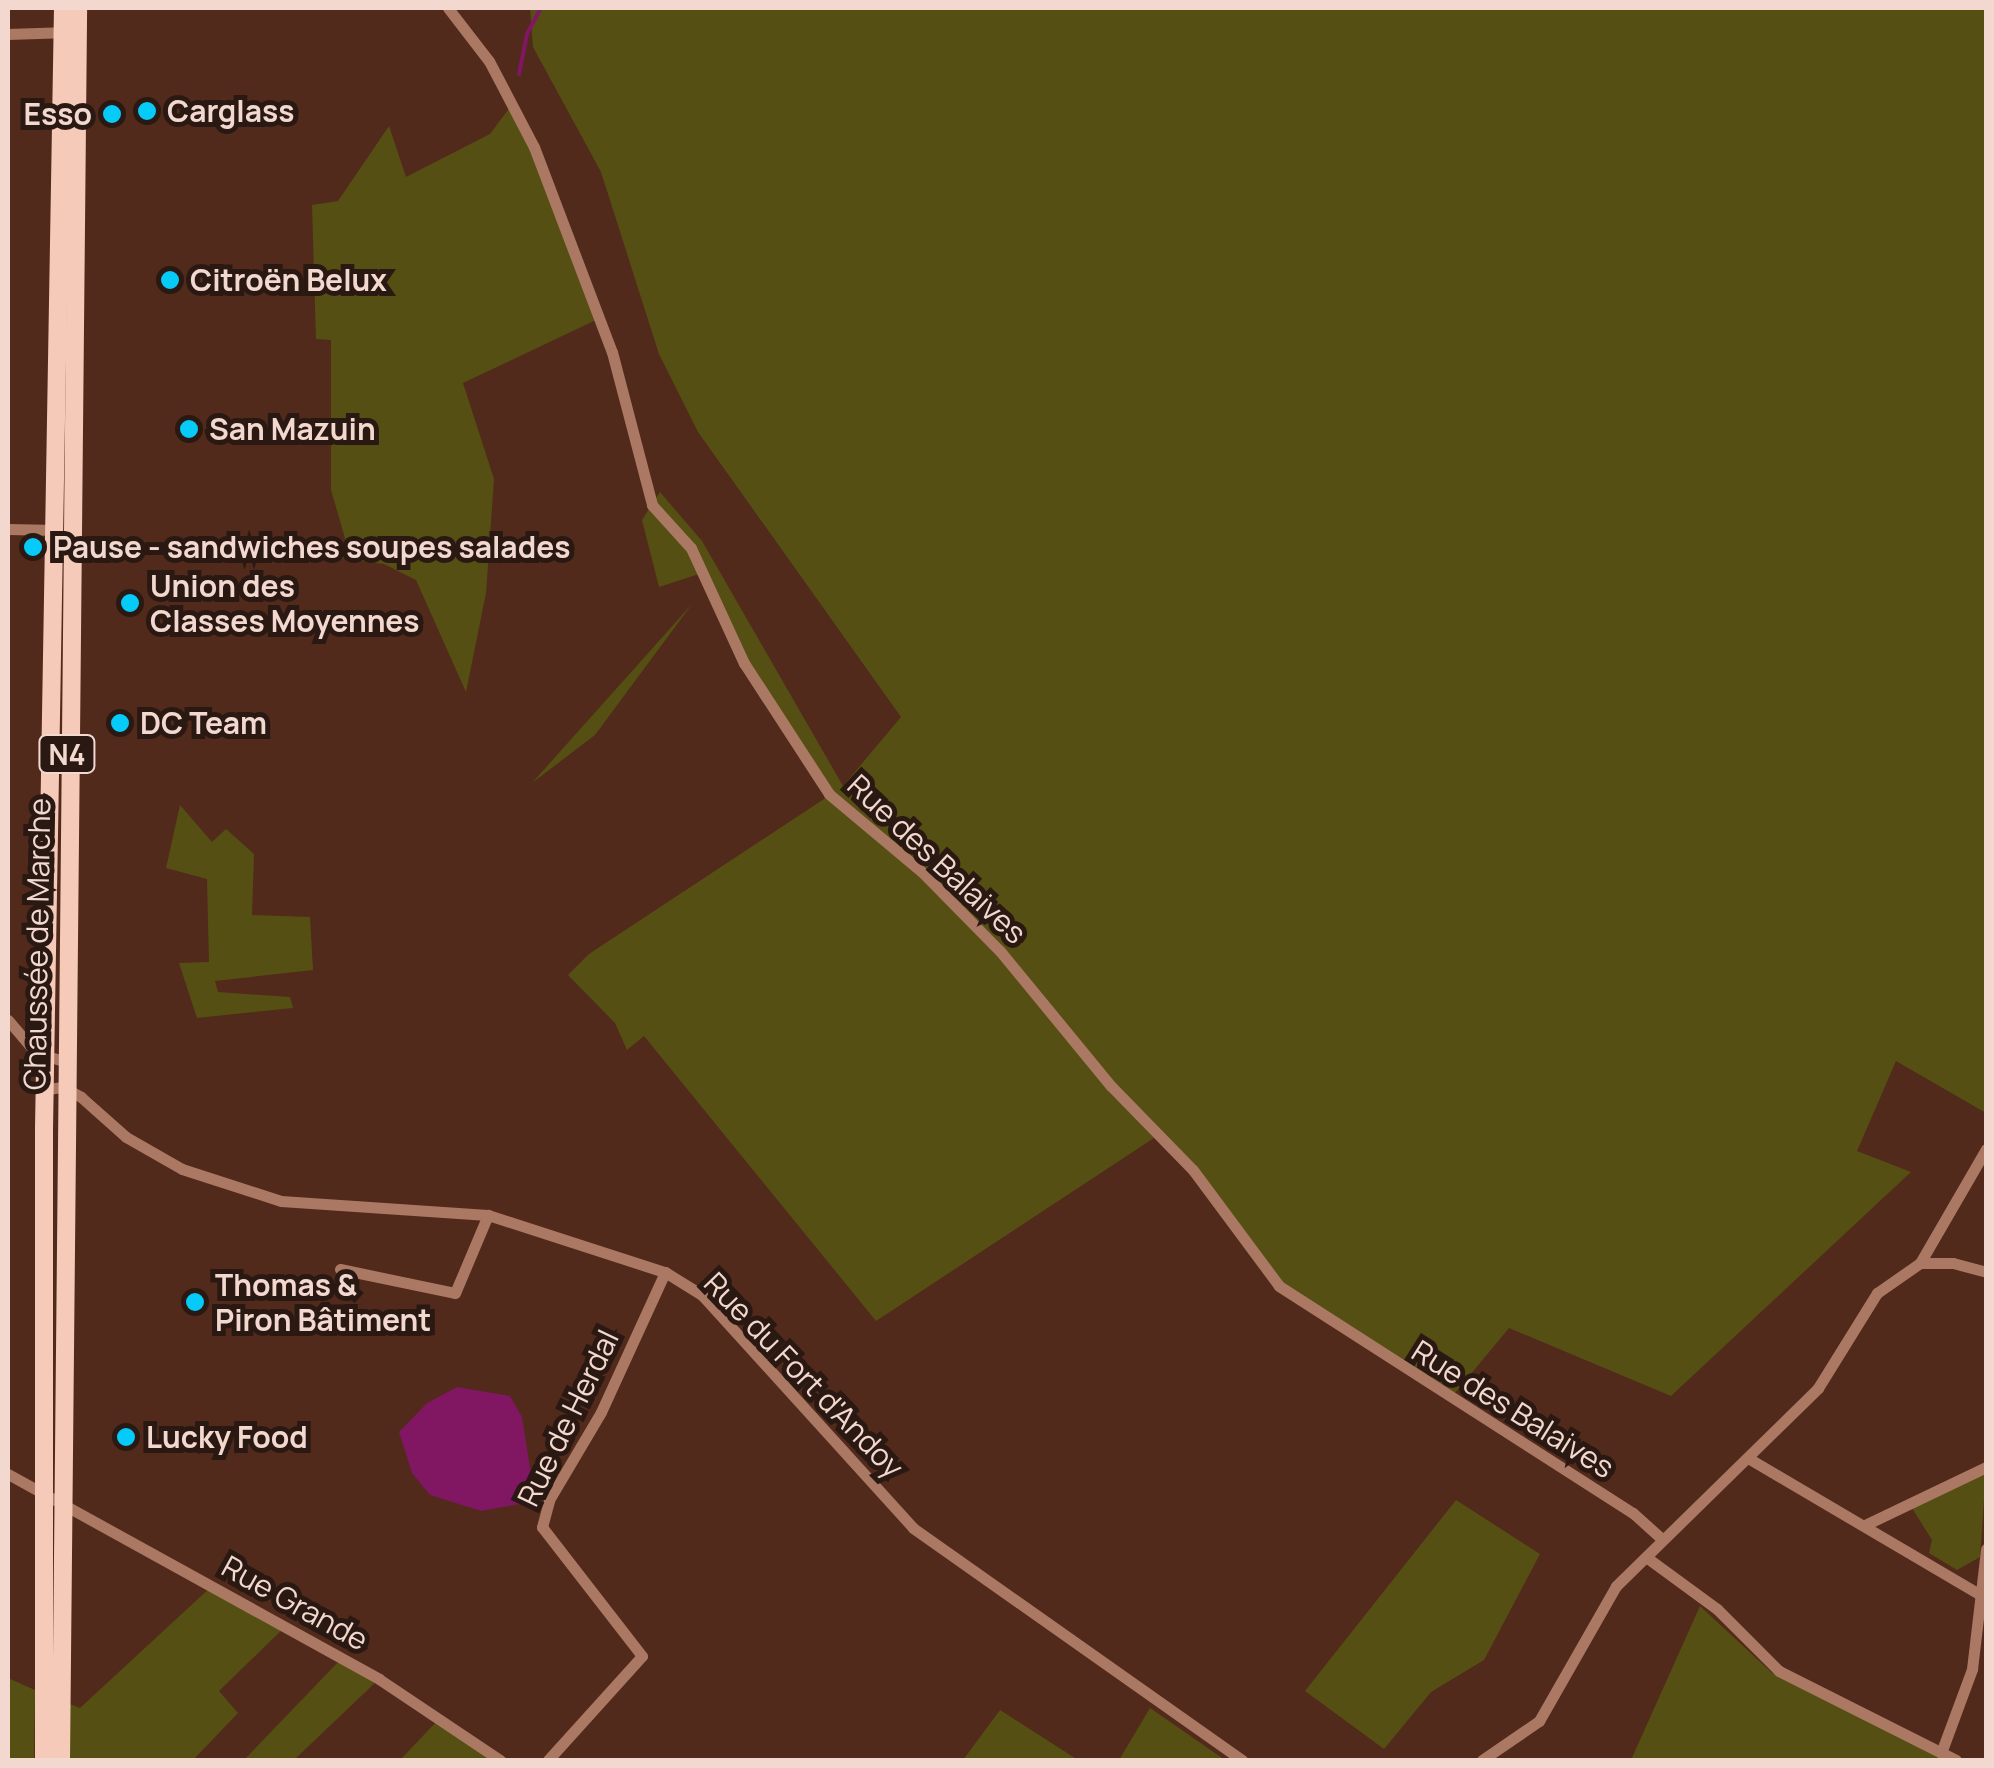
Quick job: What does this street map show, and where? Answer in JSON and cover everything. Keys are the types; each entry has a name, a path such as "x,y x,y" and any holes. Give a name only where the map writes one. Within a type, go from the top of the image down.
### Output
{"main road":[{"name":"Chaussée de Marche","path":"44,1760 51,1496 70,31 63,8"},
{"name":"Chaussée de Marche","path":"70,31 78,8"},
{"name":"Chaussée de Marche","path":"51,1496 61,1760"}],"street":[{"name":"Rue des Balaives","path":"448,8 497,75 534,147 612,352 652,505 691,548 744,663 829,794 922,872 1000,951 1111,1086 1193,1170 1262,1267 1298,1304 1633,1514 1662,1539"},
{"path":"8,34 70,31"},
{"path":"8,529 63,531"},
{"path":"8,1020 56,1061"},
{"name":"Rue du Fort d'Andoy","path":"56,1088 182,1169 281,1201 488,1215 560,1233 664,1272 702,1296 940,1550 1242,1760"},
{"path":"1482,1760 1539,1721 1616,1586 1818,1388 1877,1294 1920,1263 1986,1149"},
{"path":"340,1270 455,1294 488,1215"},
{"path":"1920,1263 1954,1262 1986,1272"},
{"name":"Rue de Herdal","path":"548,1760 642,1656 542,1527 549,1500 601,1412 664,1272"},
{"path":"1748,1458 1867,1524 1982,1596"},
{"path":"1867,1524 1986,1467"},
{"name":"Rue Grande","path":"8,1474 379,1679 500,1760"},
{"path":"1941,1753 1972,1668 1986,1549"},
{"path":"1646,1558 1717,1610 1779,1671 1956,1760"}],"shaded area":[{"path":"530,8 1986,8 1986,1113 1896,1061 1857,1151 1911,1172 1671,1396 1509,1328 1455,1393 1281,1283 1012,959 829,794 790,740 702,573 659,587 642,520 660,492 702,541 843,786 901,717 698,432 659,354 601,172 533,47"},
{"path":"514,102 600,318 463,383 494,479 486,593 466,692 416,580 384,564 340,558 345,538 331,490 331,340 316,339 312,205 338,201 389,126 406,177 490,134"},
{"path":"692,604 595,735 532,783"},
{"path":"827,797 919,874 997,953 1154,1138 876,1321 644,1036 627,1050 615,1023 568,975 589,954"},
{"path":"180,805 212,842 226,829 254,854 252,915 310,917 313,970 215,981 218,992 290,997 293,1008 197,1018 179,963 209,962 207,879 166,868"},
{"path":"457,1387 510,1396 522,1417 533,1487 520,1504 481,1511 430,1495 412,1473 399,1432 427,1403"},
{"path":"1986,1471 1980,1557 1957,1570 1929,1553 1932,1540 1912,1508"},
{"path":"1456,1500 1540,1554 1484,1660 1431,1692 1384,1749 1305,1691"},
{"path":"212,1586 286,1626 219,1691 238,1713 193,1760 67,1760 67,1703 80,1708"},
{"path":"1700,1606 1771,1672 1945,1760 1631,1760"},
{"path":"342,1658 379,1679 294,1760 244,1760"},
{"path":"8,1678 35,1690 34,1760 8,1760"},
{"path":"1150,1708 1225,1760 1119,1760"},
{"path":"1000,1710 1078,1760 963,1760"},
{"path":"440,1718 500,1760 400,1760"}],"waterway":[{"path":"519,74 527,34 541,8"}],"place":[{"name":"Carglass","path":"147,111"},
{"name":"Esso","path":"112,114"},
{"name":"Citroën Belux","path":"170,280"},
{"name":"San Mazuin","path":"189,429"},
{"name":"Pause - sandwiches soupes salades","path":"33,547"},
{"name":"Union des Classes Moyennes","path":"130,603"},
{"name":"DC Team","path":"120,723"},
{"name":"Thomas & Piron Bâtiment","path":"195,1302"},
{"name":"Lucky Food","path":"126,1437"}]}
